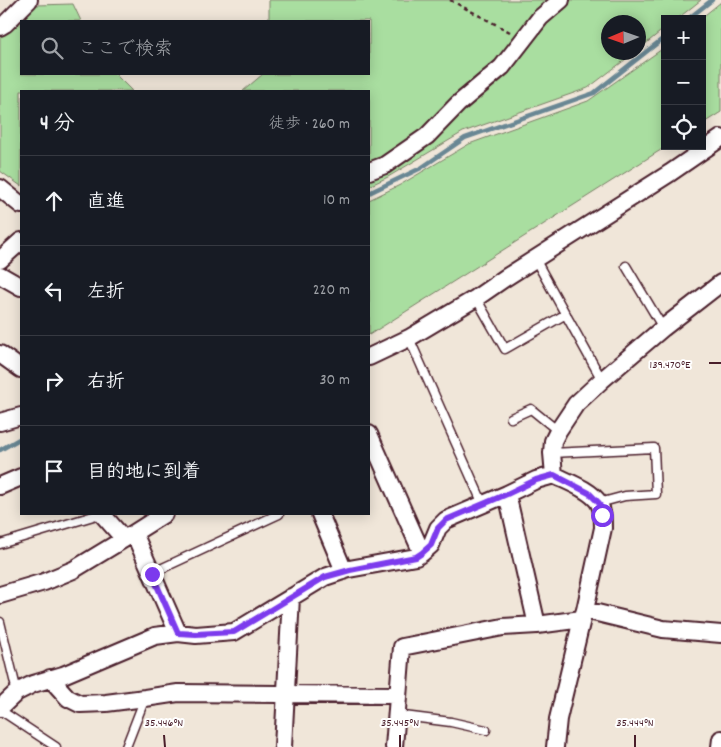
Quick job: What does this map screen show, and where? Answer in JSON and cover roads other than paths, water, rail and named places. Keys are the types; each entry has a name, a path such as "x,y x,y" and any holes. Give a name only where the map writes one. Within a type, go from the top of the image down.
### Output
{"street":[{"path":"0,27 28,0"},
{"path":"370,171 385,166 427,136 458,104 502,67 540,18 562,0"},
{"path":"370,357 409,338 476,298 721,138"},
{"path":"0,188 20,204"},
{"path":"0,260 20,243"},
{"path":"0,275 20,286"},
{"path":"554,475 552,441 576,404 663,328 721,283"},
{"path":"0,354 20,368"},
{"path":"0,422 20,416"},
{"path":"370,436 422,553"},
{"path":"0,709 17,692 33,684 63,675 155,636 178,633 234,632 325,577 344,571 416,557 431,545 438,528 446,520 536,480 554,475 589,493 599,503 603,528 558,719 555,747"},
{"path":"0,486 20,478"},
{"path":"507,494 537,625"},
{"path":"102,515 129,536 152,574 178,633"},
{"path":"0,596 44,582 73,570 162,515"},
{"path":"320,515 344,571"},
{"path":"283,747 291,597"},
{"path":"394,747 402,647 504,627 537,625 584,615 663,629 721,634"},
{"path":"50,678 68,698 80,704 106,703 178,692 398,695"},
{"path":"720,747 721,739"}],"lane":[{"path":"535,259 602,380"},
{"path":"626,266 663,328"},
{"path":"476,298 505,349 566,314"},
{"path":"409,338 483,504"},
{"path":"512,418 531,409 558,431"},
{"path":"552,453 654,448 656,494 626,496 599,503"},
{"path":"0,544 98,515"},
{"path":"152,574 277,515"},
{"path":"0,622 17,692"},
{"path":"126,747 145,698"},
{"path":"0,709 56,747"},
{"path":"396,715 451,722 486,730"}],"waterway":[{"path":"693,15 712,0"},
{"path":"370,193 421,168 465,138 594,93 661,40"},
{"path":"0,450 20,439"}]}
